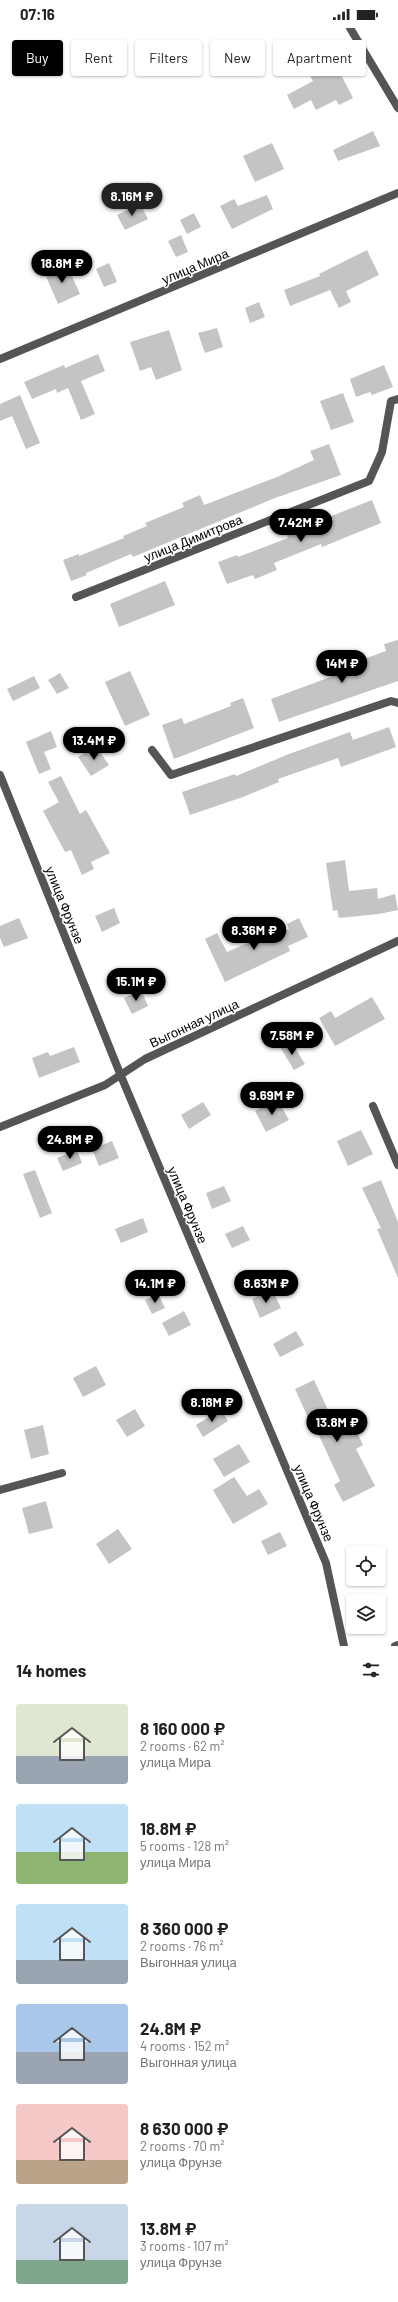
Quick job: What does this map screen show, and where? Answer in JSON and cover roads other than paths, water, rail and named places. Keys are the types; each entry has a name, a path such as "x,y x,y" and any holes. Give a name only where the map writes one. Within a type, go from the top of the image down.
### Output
{"street":[{"path":"350,28 398,108"},
{"name":"улица Мира","path":"0,360 398,193"},
{"name":"улица Димитрова","path":"76,598 369,481 382,452 391,401 398,399"},
{"path":"152,750 171,775 391,701 398,703"},
{"name":"улица Фрунзе","path":"0,775 121,1076 326,1563 344,1646"},
{"name":"Выгонная улица","path":"0,1127 105,1085 145,1059 398,941"},
{"path":"373,1106 398,1164"},
{"path":"0,1490 62,1474"}]}
